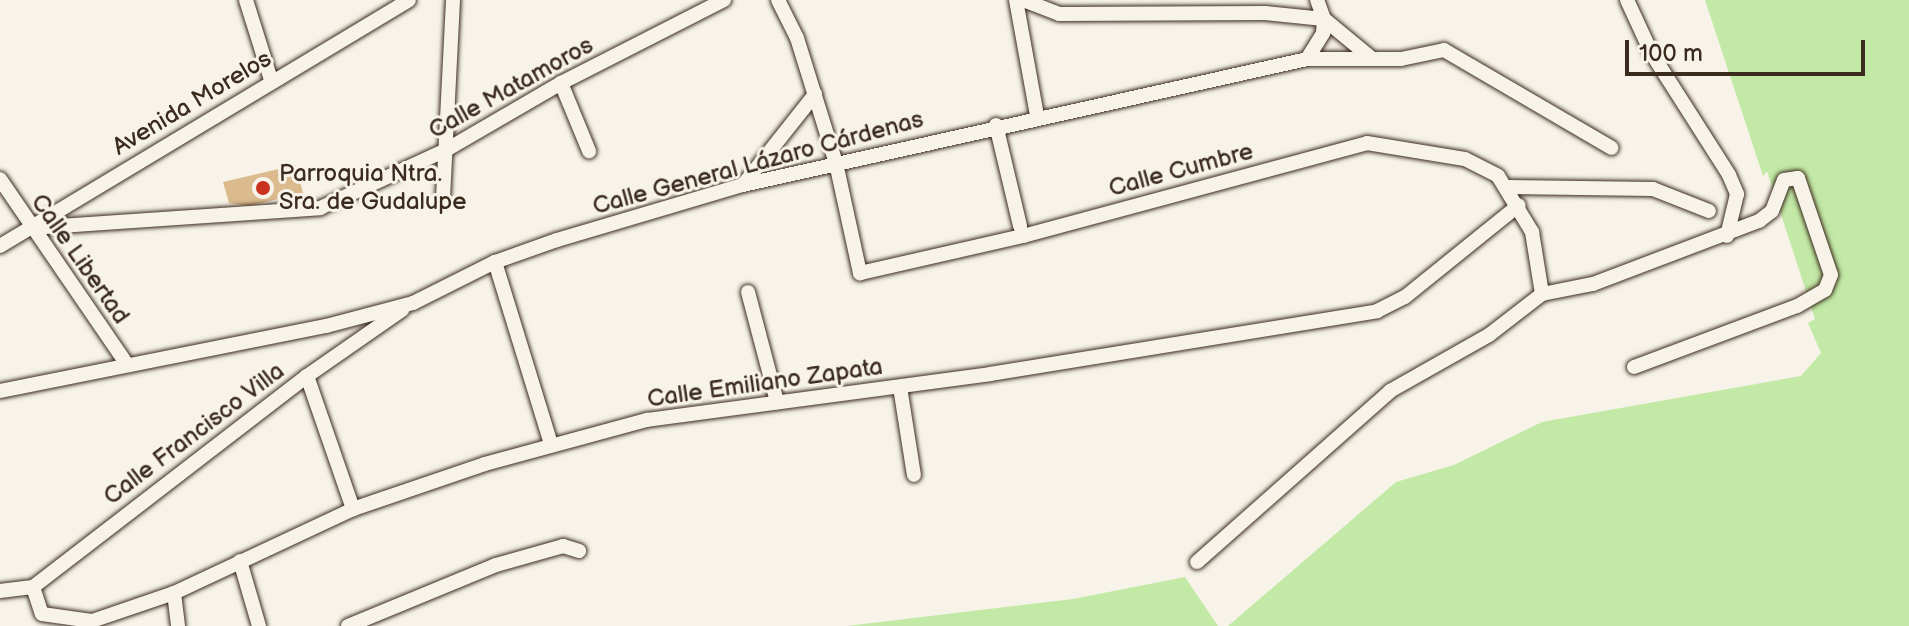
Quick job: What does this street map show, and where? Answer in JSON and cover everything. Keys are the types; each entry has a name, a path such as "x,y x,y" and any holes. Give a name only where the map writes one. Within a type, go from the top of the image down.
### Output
{"street":[{"path":"246,0 271,80"},
{"name":"Avenida Morelos","path":"0,246 271,80 409,0"},
{"path":"443,198 453,0"},
{"name":"Calle Matamoros","path":"30,228 320,208 446,150 561,83 724,0"},
{"path":"778,0 797,38 836,163"},
{"path":"1016,0 1037,116"},
{"path":"1023,0 1034,8 1076,15 1232,12 1324,19 1370,57"},
{"path":"1232,12 1245,0"},
{"path":"1307,59 1321,40 1324,19 1317,0"},
{"path":"1627,0 1652,54 1729,175 1737,194 1727,236"},
{"name":"Calle General Lázaro Cárdenas","path":"0,391 126,363 326,326 413,303 495,262 743,185 996,125 1307,59 1401,59 1444,50 1612,148"},
{"path":"561,83 589,151"},
{"path":"743,185 815,94"},
{"path":"996,125 1020,226"},
{"name":"Calle Cumbre","path":"836,163 860,273 1023,236 1367,143 1465,159 1491,171 1508,187 1519,205 1541,266 1542,294"},
{"path":"1197,562 1390,391 1489,335 1542,294 1593,284 1727,236 1772,211 1784,180 1793,176 1802,183 1830,283 1797,306 1634,367"},
{"name":"Calle Libertad","path":"0,179 30,228 126,363"},
{"path":"1508,187 1653,189 1709,211"},
{"name":"Calle Emiliano Zapata","path":"33,587 42,614 92,624 174,593 353,509 551,444 647,420 900,387 1377,311 1405,297 1519,205"},
{"path":"495,262 551,444"},
{"path":"748,292 777,402"},
{"name":"Calle Francisco Villa","path":"33,587 307,376 413,303"},
{"path":"307,376 353,509"},
{"path":"900,387 914,475"},
{"path":"348,626 483,569 563,546 579,551"},
{"path":"240,561 259,626"},
{"path":"0,591 33,587"},
{"path":"174,593 178,626"}],"green space":[{"path":"1705,0 1909,0 1909,626 1228,626 1396,482 1454,465 1542,422 1801,376 1821,353 1808,323 1815,319 1767,171 1763,176"},
{"path":"1185,577 1218,626 847,626 1073,599"}],"building":[{"name":"Parroquia Ntra. Sra. de Gudalupe","path":"296,165 303,193 249,206 229,203 223,182"}],"place":[{"name":"Parroquia Ntra. Sra. de Gudalupe","path":"263,188"}]}
